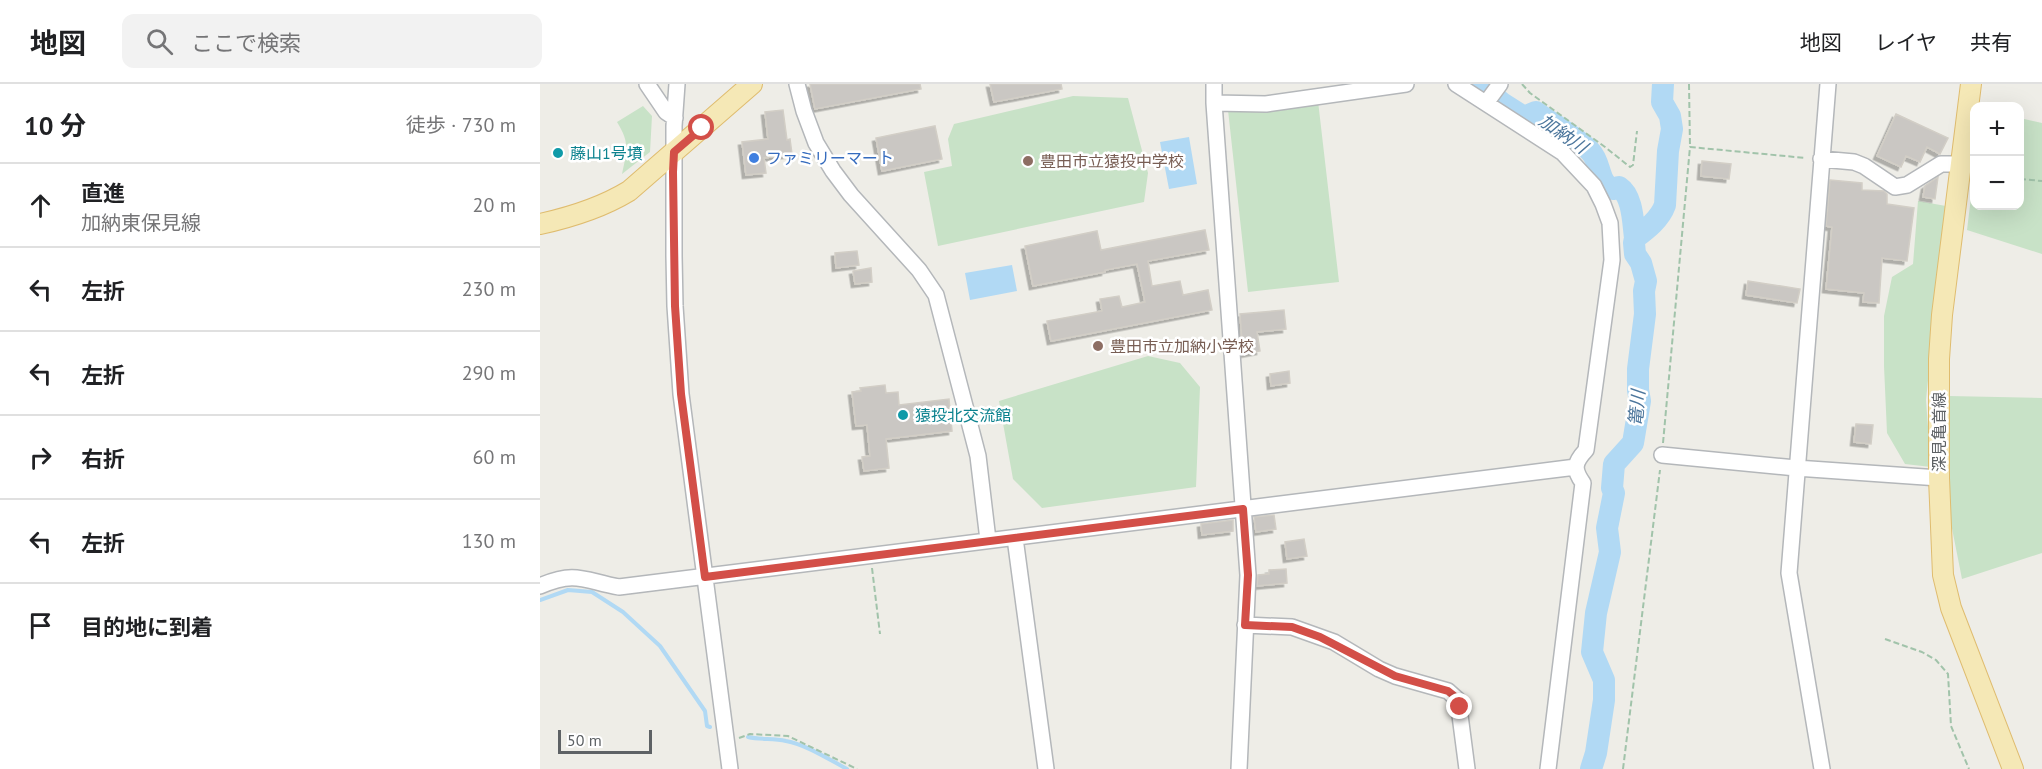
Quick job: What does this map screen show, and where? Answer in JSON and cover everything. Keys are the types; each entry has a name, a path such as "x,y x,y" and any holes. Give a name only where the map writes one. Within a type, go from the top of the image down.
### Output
{"main road":[{"path":"540,224 607,205 629,191 752,84"},
{"name":"深見亀首線","path":"1971,84 1942,315 1939,359 1939,478 1943,575 1951,608 2013,769"}],"street":[{"path":"647,84 666,112 675,118"},
{"path":"677,84 674,152 675,306 681,394 730,769"},
{"path":"797,84 816,143 833,171 851,195 919,270 936,295 978,456 988,540"},
{"path":"1214,84 1248,575 1239,769"},
{"path":"1214,103 1266,104 1406,84"},
{"path":"1456,84 1487,101 1563,153 1594,186 1610,224 1612,260 1586,450 1578,460 1576,467 1576,472 1583,483 1548,769"},
{"path":"1487,101 1500,84"},
{"path":"1822,769 1789,573 1827,84"},
{"path":"1821,159 1854,162 1895,187 1907,185 1941,164 1961,164"},
{"path":"1662,455 1796,468 1939,478"},
{"path":"540,586 554,579 570,577 590,578 619,587 1576,467"},
{"path":"1016,538 1046,769"},
{"path":"1245,625 1292,627 1334,642 1395,676 1453,694 1458,699 1460,707 1467,769"}],"path":[{"path":"1522,84 1536,99 1630,167 1633,165 1636,131"},
{"path":"1623,769 1662,455 1690,147 1689,84"},
{"path":"1690,147 1821,159"},
{"path":"2024,179 2042,181"},
{"path":"871,555 880,634"},
{"path":"1885,639 1922,652 1936,660 1948,674 1951,726 1969,769"},
{"path":"726,744 736,742 740,737 750,734 788,736 857,769"}],"green space":[{"path":"1073,96 1128,98 1148,173 1144,202 938,246 924,172 952,166 948,139 954,124"},
{"path":"1318,101 1339,282 1248,292 1228,110"},
{"path":"643,106 652,116 650,152 622,174 626,141 617,122"},
{"path":"2024,119 2042,123 2042,254 1967,230 1970,206 1970,210 2024,210"},
{"path":"1918,201 1946,206 1926,400 1931,467 1905,464 1887,433 1884,316 1892,277 1913,264"},
{"path":"1148,356 1180,363 1200,387 1196,487 1042,508 1013,479 999,401"},
{"path":"1949,396 2042,398 2042,553 1962,579 1946,498 1950,440"}],"water":[{"path":"1189,137 1197,184 1169,189 1160,142"},
{"path":"1012,265 1017,291 970,300 965,273"}],"building":[{"path":"810,84 920,84 921,89 815,109"},
{"path":"990,84 1061,84 1062,89 994,102"},
{"path":"783,110 787,140 790,139 792,154 764,158 766,173 746,175 742,142 768,139 765,112"},
{"path":"1896,114 1948,138 1940,154 1927,147 1920,162 1906,156 1901,167 1877,156"},
{"path":"935,126 942,159 882,171 876,138"},
{"path":"1702,161 1731,164 1729,179 1701,176"},
{"path":"1938,177 1935,199 1923,197 1925,186"},
{"path":"1830,180 1862,183 1862,190 1884,191 1887,194 1887,204 1914,208 1907,261 1882,258 1879,303 1863,302 1864,293 1826,289 1832,227 1826,226"},
{"path":"1205,230 1209,250 1148,261 1152,286 1180,281 1183,295 1208,290 1212,310 1051,341 1047,321 1102,311 1100,299 1119,296 1122,307 1145,302 1137,264 1033,286 1025,246 1097,231 1101,250"},
{"path":"857,251 859,265 836,268 835,253"},
{"path":"871,268 872,282 855,284 853,271"},
{"path":"1748,281 1800,289 1797,303 1746,295"},
{"path":"1284,310 1286,329 1257,332 1260,351 1243,354 1240,314"},
{"path":"1289,371 1290,383 1271,386 1270,374"},
{"name":"猿投北交流館","path":"885,385 886,393 898,392 899,405 949,399 952,431 886,439 889,468 864,471 862,457 870,456 867,425 856,426 852,392 861,391 860,388"},
{"path":"1856,424 1873,425 1871,444 1854,442"},
{"path":"1274,515 1276,529 1256,532 1254,517"},
{"path":"1233,520 1233,531 1202,535 1201,524"},
{"path":"1304,539 1307,556 1287,559 1285,542"},
{"path":"1286,569 1287,583 1257,586 1258,575 1269,574 1269,570"}],"waterway":[{"name":"篭川","path":"1479,84 1524,117 1536,112 1572,136 1594,156 1604,182 1613,189 1619,187 1624,191 1630,203 1633,218 1635,254 1641,263 1646,281 1645,314 1638,369 1640,401 1633,443 1614,464 1612,488 1614,493 1607,528 1610,552 1596,613 1592,652 1604,680 1604,700 1596,753 1591,769"},
{"name":"篭川","path":"1635,238 1656,219 1665,205 1668,151 1672,129 1670,116 1662,102 1663,84"},
{"path":"540,600 568,590 592,592 623,612 660,646 705,711 707,726 710,727"},
{"path":"748,737 794,743 847,769"}],"place":[{"name":"藤山1号墳","path":"558,153"},
{"name":"ファミリーマート","path":"754,158"},
{"name":"豊田市立猿投中学校","path":"1028,161"},
{"name":"豊田市立加納小学校","path":"1098,346"},
{"name":"猿投北交流館","path":"903,415"}],"route":[{"path":"702,128 674,152 673,172 675,306 681,394 705,577 1243,509 1248,575 1245,625 1292,627 1334,642 1395,676 1448,691 1458,699 1460,707"}],"water label":[{"name":"加納川","path":"1563,134"}]}
